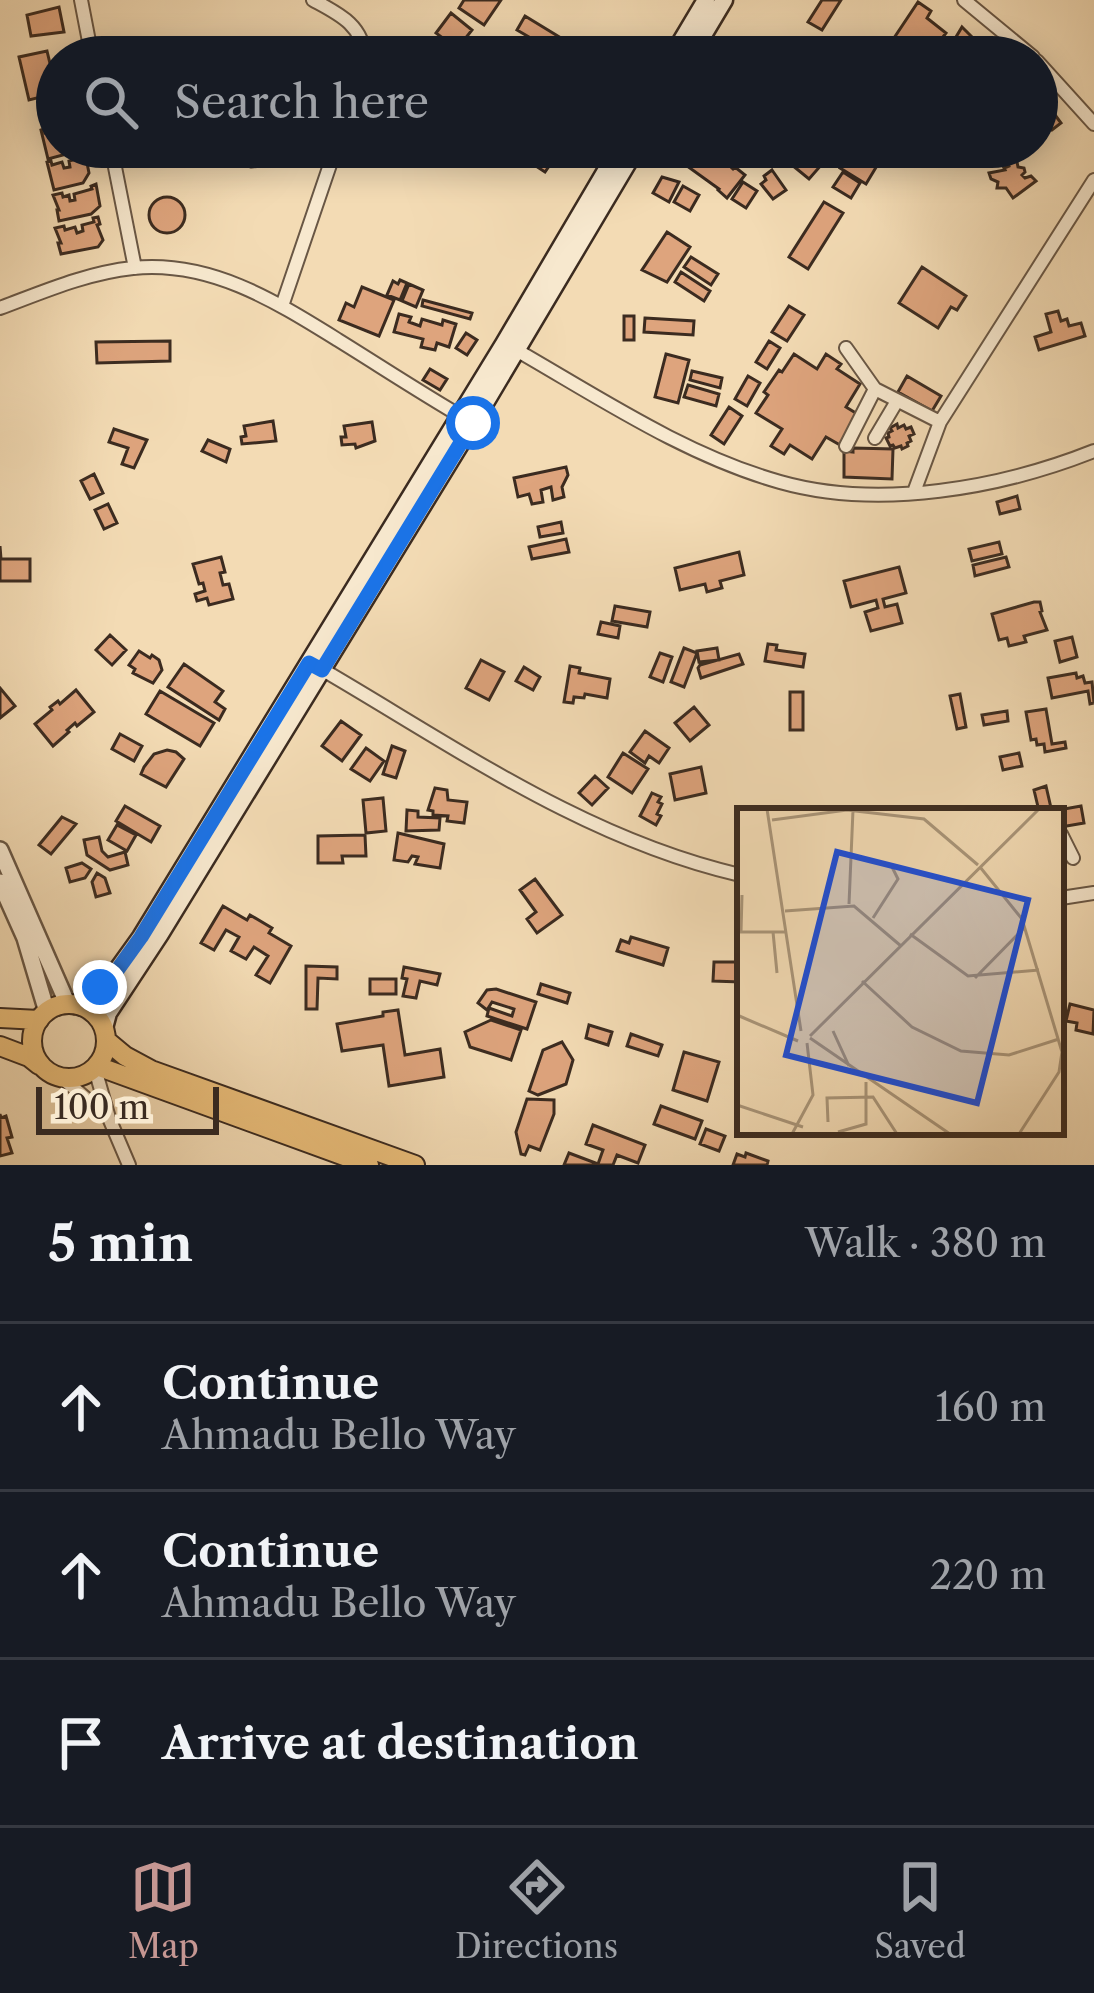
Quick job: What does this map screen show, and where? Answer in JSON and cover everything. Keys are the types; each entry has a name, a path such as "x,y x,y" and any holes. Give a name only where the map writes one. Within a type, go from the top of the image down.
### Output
{"main road":[{"path":"685,36 706,0"},
{"path":"703,36 724,0"},
{"path":"510,347 608,168"},
{"path":"0,1046 53,1074 85,1075 96,1067 104,1054 109,1013 315,666 624,168"},
{"path":"0,1018 43,1016 72,1005 113,976 263,752"},
{"path":"72,1005 97,1017 125,1056 151,1070 415,1165"},
{"path":"43,1016 34,1030 33,1051 53,1074"},
{"path":"96,1067 369,1165"}],"street":[{"path":"81,0 88,36"},
{"path":"313,0 337,13 359,36"},
{"path":"964,0 1007,36"},
{"path":"1058,84 1094,124"},
{"path":"115,168 135,268"},
{"path":"282,305 329,168"},
{"path":"914,492 940,422 1094,180"},
{"path":"0,308 65,284 135,268 203,274 235,282 282,305 466,419"},
{"path":"510,347 705,454 779,482 831,493 872,496 964,487 1055,466 1094,451"},
{"path":"846,348 875,389 940,422"},
{"path":"846,446 875,389"},
{"path":"875,438 897,401"},
{"path":"315,666 550,803 639,843 737,874"},
{"path":"1064,841 1072,858"},
{"path":"0,850 72,1005"},
{"path":"0,883 25,938 43,1016"},
{"path":"1064,898 1094,893"},
{"path":"96,1067 129,1165"},
{"path":"53,1074 110,1118"}],"building":[{"path":"464,0 501,0 484,25 459,8"},
{"path":"822,0 841,0 822,30 808,22"},
{"path":"918,2 931,11 927,18 946,33 944,36 895,36"},
{"path":"59,7 64,32 31,36 27,15"},
{"path":"451,13 472,30 467,36 436,33"},
{"path":"525,16 558,36 527,36 517,30"},
{"path":"36,53 36,98 29,100 19,57"},
{"path":"48,168 88,168 83,183 54,190"},
{"path":"690,168 736,168 745,175 727,198"},
{"path":"796,168 819,168 809,179"},
{"path":"840,168 876,168 866,184"},
{"path":"1024,168 1022,175 1036,181 1013,198 1006,188 997,188 998,182 989,173"},
{"path":"772,170 786,190 773,199 761,184"},
{"path":"843,172 860,183 851,198 833,187"},
{"path":"662,177 679,182 669,202 653,193"},
{"path":"743,182 757,191 746,208 732,199"},
{"path":"96,184 100,206 91,214 59,221 53,195 62,193 75,200 74,194"},
{"path":"683,186 699,195 690,211 674,202"},
{"path":"167,197 180,202 185,215 180,228 167,233 154,228 149,215 154,202"},
{"path":"824,202 843,213 808,269 789,257"},
{"path":"98,217 103,240 98,247 61,254 55,228 75,227 77,233"},
{"path":"667,232 690,247 667,282 642,270"},
{"path":"691,257 718,274 711,285 684,267"},
{"path":"922,267 966,296 957,310 951,307 938,328 899,303"},
{"path":"681,272 710,291 704,301 675,282"},
{"path":"400,280 407,283 400,300 387,295 393,281 398,284"},
{"path":"409,284 423,290 416,307 402,301"},
{"path":"362,287 394,300 379,336 339,320 346,303 354,307"},
{"path":"423,300 472,313 470,319 422,306"},
{"path":"789,306 804,315 787,341 772,332"},
{"path":"1058,311 1069,326 1081,323 1085,336 1039,350 1035,337 1051,332 1046,314"},
{"path":"399,314 420,326 422,319 456,324 449,347 437,343 435,350 421,347 423,339 394,332"},
{"path":"624,316 634,316 634,340 624,340"},
{"path":"645,318 694,321 693,335 644,332"},
{"path":"466,333 477,340 467,355 456,348"},
{"path":"170,341 170,361 97,363 96,342"},
{"path":"769,341 780,348 767,369 756,362"},
{"path":"666,354 689,360 678,403 655,397"},
{"path":"794,354 817,369 826,354 841,364 837,369 860,384 846,407 859,415 840,445 826,437 812,459 790,445 784,454 771,446 782,429 756,413 768,395 764,392"},
{"path":"430,369 447,379 440,390 423,380"},
{"path":"692,371 722,378 720,388 690,380"},
{"path":"748,376 760,383 747,406 735,399"},
{"path":"907,376 941,396 932,411 898,392"},
{"path":"688,385 719,394 716,406 684,397"},
{"path":"729,407 742,416 724,444 711,435"},
{"path":"273,421 276,441 242,444 244,426"},
{"path":"372,422 375,441 356,448 355,444 342,445 344,426"},
{"path":"897,424 898,428 911,427 914,434 902,449 890,446 886,438"},
{"path":"114,429 147,440 134,468 122,464 128,448 109,442"},
{"path":"208,440 230,449 226,462 202,451"},
{"path":"853,448 893,449 892,479 844,477 844,451 853,452"},
{"path":"566,467 564,497 553,500 551,487 541,490 543,502 532,504 529,494 518,497 514,478"},
{"path":"94,474 103,493 90,499 81,481"},
{"path":"1017,496 1020,509 1000,514 997,502"},
{"path":"108,504 117,523 104,529 95,510"},
{"path":"561,522 563,533 540,537 538,527"},
{"path":"566,539 569,552 532,559 529,547"},
{"path":"999,542 1002,554 972,561 969,549"},
{"path":"0,546 1,559 30,559 30,581 0,581"},
{"path":"739,552 744,575 720,581 722,588 707,592 705,584 680,590 675,568"},
{"path":"221,557 223,585 229,584 233,599 209,605 207,598 197,601 195,594 205,591 193,564"},
{"path":"1006,557 1009,567 975,576 973,565"},
{"path":"899,567 906,593 883,599 885,607 897,604 902,623 871,631 865,612 878,608 876,600 851,607 844,581"},
{"path":"1040,602 1047,630 1009,646 1007,638 999,640 992,614"},
{"path":"615,606 650,612 647,627 612,621"},
{"path":"601,622 620,626 618,638 598,634"},
{"path":"110,635 126,650 112,665 96,650"},
{"path":"1072,637 1077,657 1060,662 1055,641"},
{"path":"768,644 777,645 776,650 805,654 803,667 765,661"},
{"path":"684,648 697,653 684,687 671,682"},
{"path":"717,648 719,660 699,662 697,651"},
{"path":"139,651 159,660 162,670 153,683 133,673 129,665"},
{"path":"660,653 672,657 663,682 650,677"},
{"path":"739,654 743,664 701,678 700,665"},
{"path":"481,660 504,672 489,700 466,688"},
{"path":"184,664 223,691 215,702 225,709 219,720 168,687"},
{"path":"570,666 580,668 579,673 610,679 607,698 585,694 574,697 573,703 564,702"},
{"path":"524,667 540,677 533,690 516,681"},
{"path":"1076,673 1085,683 1092,682 1094,703 1090,704 1088,691 1052,698 1048,678"},
{"path":"0,688 15,706 0,718"},
{"path":"76,690 94,712 75,723 53,746 35,724"},
{"path":"160,691 214,723 200,746 146,714"},
{"path":"790,692 803,692 803,730 790,730"},
{"path":"960,694 966,727 957,729 950,696"},
{"path":"694,707 709,725 690,741 675,723"},
{"path":"1046,709 1052,744 1065,742 1066,748 1045,752 1044,744 1031,740 1026,712"},
{"path":"1007,711 1008,721 984,725 982,715"},
{"path":"341,721 361,735 342,761 322,746"},
{"path":"645,731 669,748 659,763 649,756 645,763 630,752"},
{"path":"120,734 142,746 134,761 112,749"},
{"path":"392,746 405,751 396,778 383,774"},
{"path":"366,748 384,761 370,781 351,769"},
{"path":"167,750 184,759 166,787 141,774 154,754"},
{"path":"623,753 648,769 632,793 608,777"},
{"path":"1019,753 1022,766 1003,770 1000,757"},
{"path":"701,767 706,793 675,800 670,774"},
{"path":"595,776 608,788 592,805 579,793"},
{"path":"1046,786 1051,808 1038,808 1034,790"},
{"path":"435,788 447,790 448,800 467,802 464,823 447,821 448,816 428,810"},
{"path":"652,793 661,797 658,802 662,804 656,825 640,816"},
{"path":"383,798 386,831 366,833 363,800"},
{"path":"125,806 160,826 151,842 116,821"},
{"path":"1081,806 1084,823 1064,826 1064,809"},
{"path":"407,810 418,811 418,817 440,818 439,830 406,831"},
{"path":"62,817 76,824 51,854 39,845"},
{"path":"117,825 136,835 127,851 108,840"},
{"path":"398,833 444,844 440,868 415,864 418,857 408,862 394,860"},
{"path":"365,835 366,856 342,856 343,863 318,863 318,836"},
{"path":"99,837 108,857 125,852 128,865 110,870 87,855 84,840"},
{"path":"82,863 91,869 85,878 70,882 66,868"},
{"path":"97,873 105,878 110,893 96,897 92,882"},
{"path":"535,879 562,915 537,933 527,919 536,912 520,890"},
{"path":"223,906 247,920 250,915 291,946 270,983 256,975 268,956 254,947 246,959 231,951 239,937 226,930 214,950 201,943"},
{"path":"631,937 668,948 663,965 617,951 621,940 629,943"},
{"path":"714,962 737,962 737,982 713,981"},
{"path":"306,966 337,967 337,979 318,978 317,1009 306,1009"},
{"path":"404,967 440,974 437,985 420,981 416,998 403,996"},
{"path":"370,979 396,979 396,994 370,994"},
{"path":"541,984 570,993 567,1003 538,994"},
{"path":"487,990 536,1002 527,1029 487,1016 489,1008 512,1016 514,1009 492,1002 487,1010 478,1003"},
{"path":"1070,1004 1094,1010 1093,1034 1076,1030 1077,1023 1066,1021"},
{"path":"398,1010 405,1055 440,1049 444,1077 389,1086 383,1045 342,1051 337,1024"},
{"path":"491,1020 521,1030 511,1060 470,1047 465,1032"},
{"path":"589,1025 612,1032 608,1045 586,1038"},
{"path":"631,1034 662,1045 658,1056 627,1046"},
{"path":"562,1042 573,1060 566,1084 538,1095 529,1091 543,1050"},
{"path":"684,1052 719,1062 707,1101 673,1090"},
{"path":"527,1099 554,1100 554,1114 540,1150 529,1146 525,1155 516,1132"},
{"path":"661,1106 702,1121 695,1139 654,1124"},
{"path":"0,1114 6,1116 12,1153 0,1156"},
{"path":"593,1125 645,1145 638,1163 617,1155 613,1165 564,1165 569,1153 598,1164 603,1150 586,1144"},
{"path":"706,1129 725,1136 719,1151 700,1144"},
{"path":"746,1153 768,1161 767,1165 733,1165 737,1154 745,1157"}],"route":[{"path":"100,987 141,937 309,663 322,670 473,423"}]}
